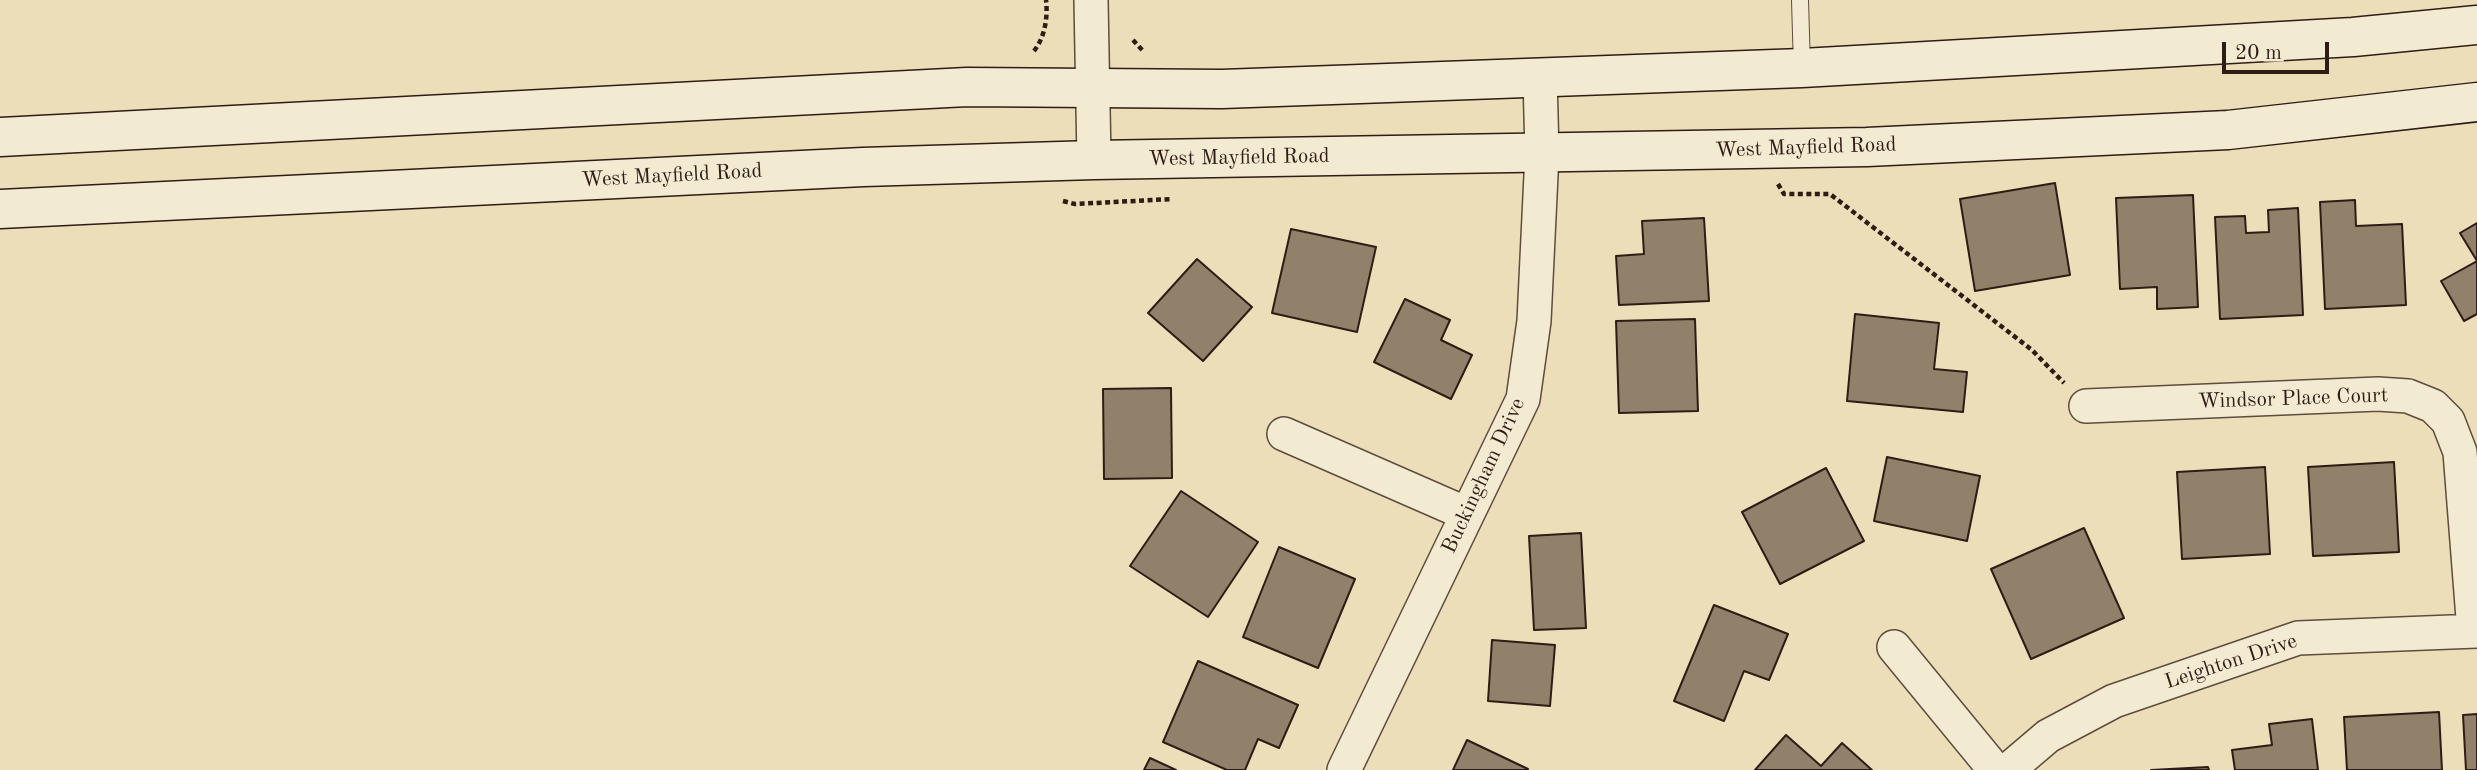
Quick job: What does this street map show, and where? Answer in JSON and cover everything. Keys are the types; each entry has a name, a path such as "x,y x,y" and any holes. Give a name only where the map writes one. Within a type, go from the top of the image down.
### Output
{"main road":[{"path":"0,137 967,87 1223,89 1802,68 2353,37 2477,25"},
{"name":"West Mayfield Road","path":"0,209 785,170 1094,160 1867,147 2228,130 2477,102"}],"street":[{"path":"1091,0 1094,160"},
{"name":"Buckingham Drive","path":"1344,770 1523,398 1534,321 1542,154 1540,77"},
{"name":"Windsor Place Court","path":"2086,407 2378,394 2408,396 2433,405 2448,421 2460,452 2476,631"},
{"path":"1284,434 1467,514"},
{"name":"Leighton Drive","path":"2008,770 2048,736 2114,701 2298,638 2476,631"},
{"path":"1894,647 1995,770"}],"lane":[{"path":"1800,0 1802,68"}],"path":[{"path":"1032,54 1040,44 1048,14 1046,0"},
{"path":"1784,194 1830,194 2032,350 2086,407"}],"building":[{"path":"2055,183 2070,275 1975,291 1960,199"},
{"path":"2193,195 2198,307 2157,309 2157,287 2120,289 2116,198"},
{"path":"2355,200 2356,226 2402,224 2406,305 2325,309 2320,202"},
{"path":"2298,208 2303,315 2220,319 2215,217 2245,216 2246,233 2269,232 2268,210"},
{"path":"1704,218 1709,301 1619,305 1616,256 1644,254 1642,221"},
{"path":"2477,223 2477,261 2460,233"},
{"path":"1291,229 1376,247 1357,332 1272,313"},
{"path":"1197,259 1252,307 1203,361 1148,313"},
{"path":"2477,261 2477,314 2464,321 2441,281"},
{"path":"1405,299 1450,320 1441,340 1472,355 1451,399 1374,362"},
{"path":"1855,314 1939,323 1934,369 1967,372 1963,412 1847,401"},
{"path":"1695,319 1698,411 1619,413 1616,321"},
{"path":"1171,388 1172,478 1104,479 1103,389"},
{"path":"1887,457 1980,476 1967,541 1874,521"},
{"path":"2394,462 2399,552 2313,556 2308,467"},
{"path":"2265,467 2270,554 2182,559 2177,472"},
{"path":"1826,468 1864,541 1780,584 1742,512"},
{"path":"1181,491 1258,542 1208,617 1130,566"},
{"path":"2084,528 2124,618 2031,659 1991,569"},
{"path":"1581,533 1586,628 1534,630 1529,536"},
{"path":"1279,547 1355,579 1318,668 1243,637"},
{"path":"1714,605 1788,634 1769,680 1744,671 1724,721 1674,701"},
{"path":"1492,640 1555,645 1550,706 1488,701"},
{"path":"1198,661 1298,705 1279,748 1258,739 1245,770 1227,770 1163,742"},
{"path":"2439,712 2442,770 2347,770 2344,717"},
{"path":"2477,714 2477,770 2466,770 2463,715"},
{"path":"2312,719 2318,770 2235,770 2232,750 2272,745 2269,724"},
{"path":"1786,735 1821,766 1842,743 1872,770 1755,770"},
{"path":"1467,740 1528,769 1453,770"},
{"path":"1150,758 1176,770 1144,770"},
{"path":"2208,767 2209,770 2151,770"}]}
